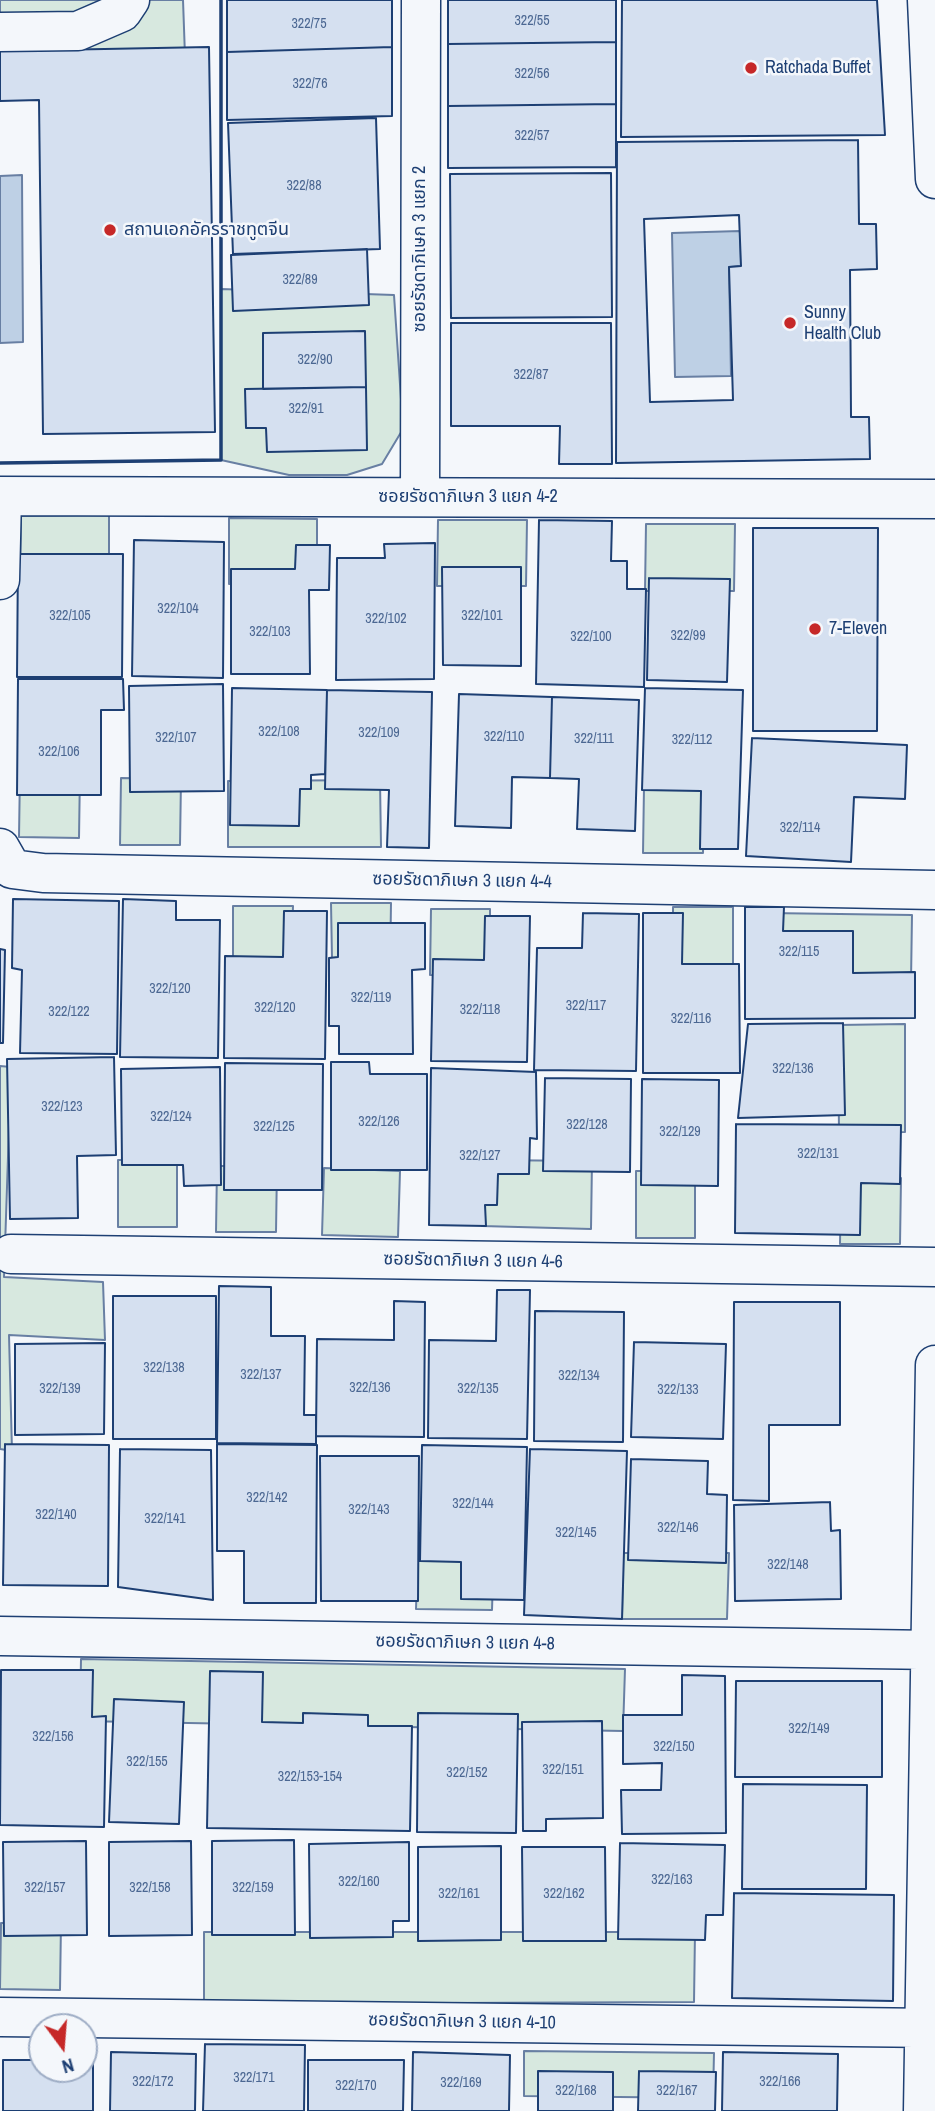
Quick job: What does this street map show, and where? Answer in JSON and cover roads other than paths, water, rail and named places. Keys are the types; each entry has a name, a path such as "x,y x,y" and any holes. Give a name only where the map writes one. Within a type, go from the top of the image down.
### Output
{"street":[{"path":"0,32 78,32 122,12 130,0"},
{"name":"ซอยรัชดาภิเษก 3 แยก 2","path":"419,497 421,0"},
{"path":"927,0 935,178"},
{"path":"0,580 1,496"},
{"name":"ซอยรัชดาภิเษก 3 แยก 4-2","path":"1,496 935,499"},
{"name":"ซอยรัชดาภิเษก 3 แยก 4-4","path":"0,848 12,869 43,873 935,890"},
{"name":"ซอยรัชดาภิเษก 3 แยก 4-6","path":"11,1254 935,1267"},
{"path":"923,2111 929,2028 935,1365"},
{"name":"ซอยรัชดาภิเษก 3 แยก 4-8","path":"0,1636 933,1650"},
{"name":"ซอยรัชดาภิเษก 3 แยก 4-10","path":"0,2017 929,2028"}],"water":[{"path":"22,175 23,342 0,343 0,176"},
{"path":"740,231 741,266 729,267 731,376 675,377 672,233"}],"place":[{"name":"Ratchada Buffet","path":"751,68"},
{"name":"สถานเอกอัครราชทูตจีน","path":"110,230"},
{"name":"Sunny Health Club","path":"790,323"},
{"name":"7-Eleven","path":"815,629"}]}
